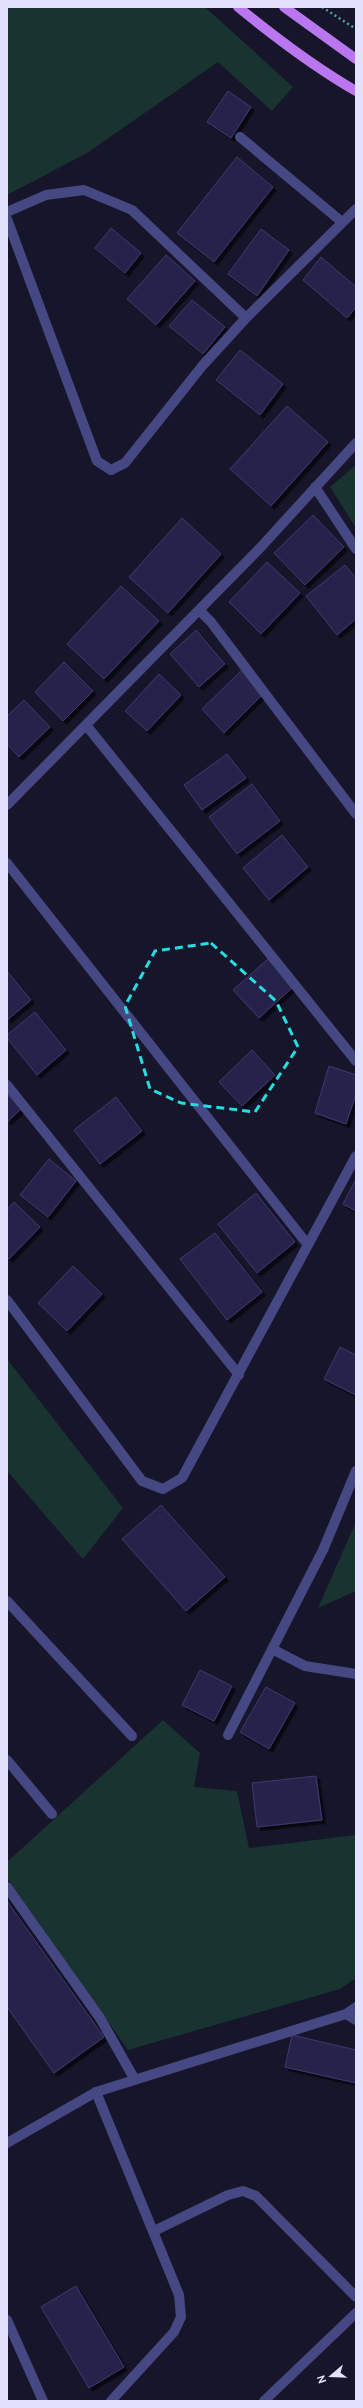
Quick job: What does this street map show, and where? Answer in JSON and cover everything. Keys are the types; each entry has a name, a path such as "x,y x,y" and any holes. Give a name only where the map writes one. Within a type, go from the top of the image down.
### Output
{"main road":[{"path":"238,7 280,41 325,73 356,91"},
{"path":"284,7 356,59"}],"street":[{"path":"240,137 342,222"},
{"path":"7,212 46,195 84,190 132,210 246,318"},
{"path":"7,219 97,461 111,470 125,462 203,365 246,318 356,209"},
{"path":"7,805 260,548 356,443"},
{"path":"315,487 356,549"},
{"path":"199,610 216,628 356,814"},
{"path":"86,725 356,1061"},
{"path":"7,863 308,1245"},
{"path":"7,1085 239,1375"},
{"path":"7,1300 142,1481 163,1489 182,1478 356,1156"},
{"path":"228,1734 323,1550 356,1471"},
{"path":"7,1601 132,1736"},
{"path":"272,1649 305,1666 356,1674"},
{"path":"7,1760 52,1814"},
{"path":"7,1887 100,2018 135,2080"},
{"path":"7,2143 96,2092 346,2014 356,2007"},
{"path":"346,2014 356,2020"},
{"path":"96,2092 179,2294 181,2317 174,2332 111,2401"},
{"path":"154,2231 228,2195 243,2191 256,2196 356,2297"},
{"path":"264,2401 356,2313"},
{"path":"7,2320 44,2401"}],"path":[{"path":"322,7 356,29"}],"highlighted area":[{"path":"211,943 276,1001 298,1047 255,1112 181,1103 150,1089 125,1006 155,951"}],"green space":[{"path":"7,7 205,7 293,87 272,111 218,62 87,153 7,195"},
{"path":"356,465 356,528 330,487"},
{"path":"7,1359 123,1508 83,1559 7,1471"},
{"path":"356,1522 356,1591 318,1608"},
{"path":"163,1720 200,1753 194,1787 237,1791 249,1848 356,1835 356,1978 340,1989 128,2050 7,1878 7,1862"}],"building":[{"path":"228,91 251,107 231,138 207,122"},
{"path":"237,157 273,187 214,262 177,233"},
{"path":"111,228 141,253 125,273 95,248"},
{"path":"261,229 289,250 257,296 228,274"},
{"path":"166,255 195,281 156,325 127,299"},
{"path":"321,257 356,287 356,307 347,318 303,280"},
{"path":"192,300 225,327 203,354 169,326"},
{"path":"240,350 283,384 260,415 216,380"},
{"path":"287,406 328,442 271,506 230,469"},
{"path":"313,515 344,547 305,585 274,553"},
{"path":"182,518 221,554 168,613 129,577"},
{"path":"267,562 300,593 261,634 229,602"},
{"path":"345,565 356,578 356,619 337,635 306,596"},
{"path":"121,586 159,621 104,679 67,644"},
{"path":"196,630 225,664 199,687 170,654"},
{"path":"64,662 93,691 63,721 35,692"},
{"path":"242,670 264,693 224,733 202,709"},
{"path":"159,674 181,695 147,731 125,711"},
{"path":"24,700 50,727 19,757 7,744 7,716"},
{"path":"227,754 246,778 202,810 184,785"},
{"path":"252,784 280,821 237,854 209,817"},
{"path":"282,835 308,867 269,900 243,868"},
{"path":"268,959 293,987 259,1018 233,990"},
{"path":"7,971 31,1000 7,1020"},
{"path":"35,1012 66,1050 37,1075 7,1038 7,1035"},
{"path":"252,1050 275,1075 242,1106 219,1082"},
{"path":"329,1066 356,1075 356,1094 346,1124 315,1113"},
{"path":"7,1094 21,1109 7,1122"},
{"path":"116,1097 142,1131 100,1164 74,1130"},
{"path":"49,1159 76,1181 48,1217 20,1195"},
{"path":"356,1179 356,1211 343,1204"},
{"path":"256,1193 295,1242 257,1273 218,1224"},
{"path":"14,1202 40,1227 9,1259 7,1257 7,1210"},
{"path":"215,1233 262,1292 227,1320 180,1259"},
{"path":"73,1266 102,1294 67,1331 38,1303"},
{"path":"340,1347 356,1355 356,1395 324,1379"},
{"path":"161,1505 225,1577 186,1611 122,1539"},
{"path":"200,1670 232,1686 214,1721 182,1705"},
{"path":"266,1687 295,1703 269,1749 240,1732"},
{"path":"316,1776 322,1820 257,1827 252,1783"},
{"path":"7,1901 104,2037 54,2073 7,2007"},
{"path":"292,2035 356,2050 356,2083 285,2067"},
{"path":"76,2286 124,2367 89,2388 41,2307"}]}
